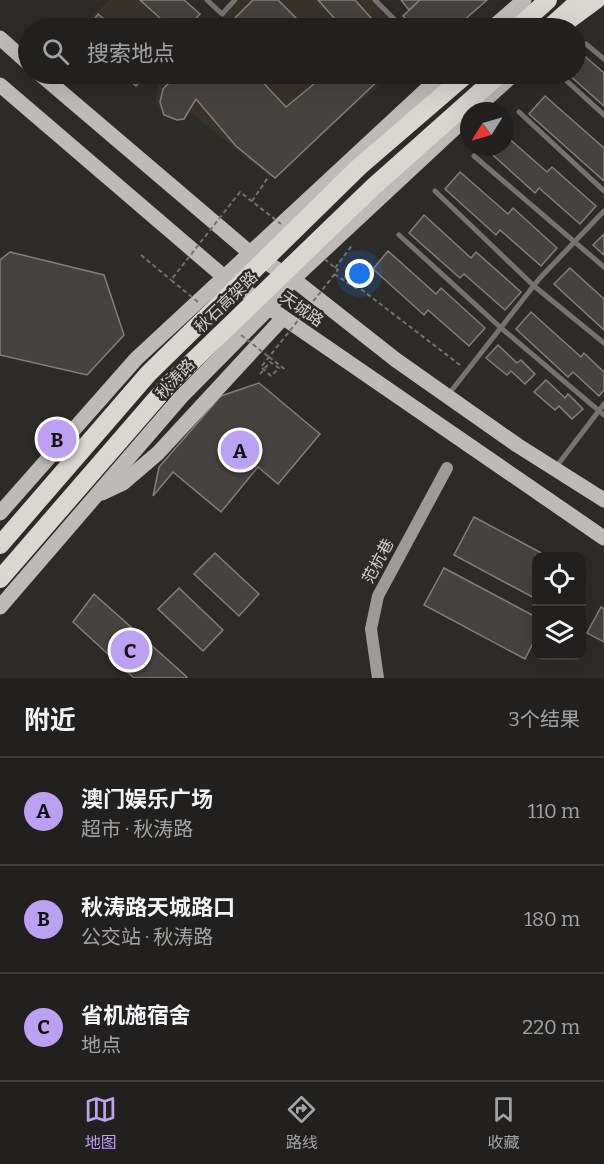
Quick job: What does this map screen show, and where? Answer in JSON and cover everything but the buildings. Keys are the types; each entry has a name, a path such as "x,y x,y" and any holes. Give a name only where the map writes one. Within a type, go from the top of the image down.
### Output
{"highway":[{"path":"521,18 536,0"},
{"path":"528,18 548,0"},
{"path":"560,18 580,0"},
{"path":"571,18 595,0"},
{"name":"秋石高架路","path":"0,545 148,374 359,167 454,84"},
{"name":"秋石高架路","path":"0,579 169,384 373,188 489,84"}],"main road":[{"path":"503,18 524,0"},
{"path":"574,18 595,0"},
{"path":"0,38 18,54"},
{"name":"天城路","path":"52,84 249,252 294,279 396,360 554,469 604,500"},
{"path":"0,513 136,359 432,84"},
{"path":"483,102 503,84"},
{"name":"天城路","path":"0,85 223,276 604,538"},
{"name":"秋涛路","path":"0,607 182,397 269,308 294,279 460,123"},
{"path":"94,497 123,483 158,453 283,318"}],"street":[{"name":"范杭巷","path":"378,678 371,629 378,596 447,468"}],"lane":[{"path":"207,0 222,14 235,0"},
{"path":"375,0 393,18"},
{"path":"586,44 604,59"},
{"path":"570,84 604,115"},
{"path":"519,112 604,191"},
{"path":"474,156 604,267"},
{"path":"435,191 534,286 604,343"},
{"path":"448,396 534,286 604,212"},
{"path":"399,235 500,327 604,415"},
{"path":"554,469 604,404"}],"path":[{"path":"252,201 269,176"},
{"path":"335,268 358,237"},
{"path":"141,255 171,280"},
{"path":"334,274 356,288 363,281 348,271 345,277 467,370"},
{"path":"260,374 270,362 279,368 271,376 261,367 269,357 287,371"}],"shaded area":[{"path":"110,0 177,0 199,18 90,18"},
{"path":"240,0 373,0 389,18 221,18"},
{"path":"158,84 382,84 269,176 189,111 174,116 157,108"}],"place":[{"name":"秋涛路天城路口","path":"57,439"},
{"name":"澳门娱乐广场","path":"240,450"},
{"name":"省机施宿舍","path":"130,650"}]}
